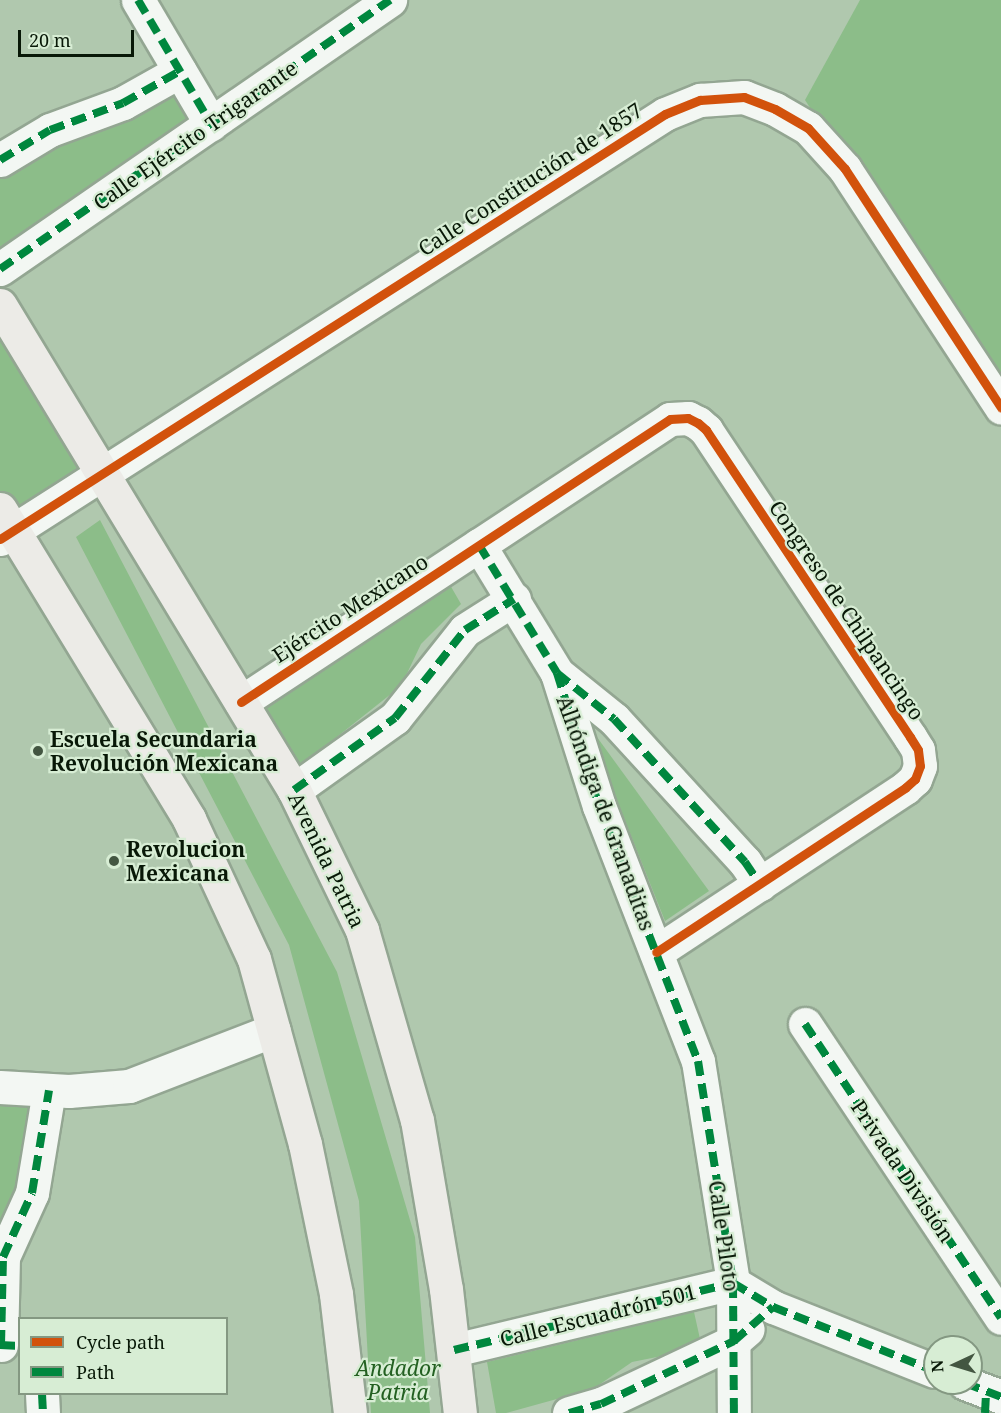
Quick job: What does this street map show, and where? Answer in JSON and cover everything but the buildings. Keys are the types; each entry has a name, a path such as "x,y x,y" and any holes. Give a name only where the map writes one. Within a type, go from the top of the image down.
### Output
{"street":[{"path":"138,0 211,124"},
{"name":"Calle Ejército Trigarante","path":"0,269 390,0"},
{"path":"0,160 50,130 123,103 180,71"},
{"name":"Calle Constitución de 1857","path":"4,526 102,474 665,114 700,100 744,97 775,109 808,128 845,169 1001,407"},
{"name":"Avenida Patria","path":"0,305 294,790 362,930 417,1120 447,1289 460,1413"},
{"name":"Congreso de Chilpancingo","path":"479,545 670,419 688,418 706,430 918,750 920,766 915,779 905,788 656,952"},
{"path":"4,526 189,819 254,959 305,1144 336,1294 350,1413"},
{"name":"Ejército Mexicano","path":"241,702 479,545"},
{"name":"Alhóndiga de Granaditas","path":"479,545 557,673 599,806 698,1061"},
{"path":"294,790 395,718 465,630 514,599"},
{"name":"Alhóndiga de Granaditas","path":"557,673 614,719 745,862 760,884"},
{"name":"Privada División","path":"805,1024 1001,1318"},
{"path":"0,1087 49,1090 129,1086 274,1030"},
{"name":"Calle Piloto","path":"698,1061 733,1283 734,1413"},
{"path":"18,1346 0,1345 3,1257 32,1193 49,1090"},
{"path":"733,1283 773,1307 923,1366"},
{"name":"Calle Escuadrón 501","path":"454,1350 733,1283"},
{"path":"569,1413 601,1404 734,1341 773,1307"},
{"path":"42,1395 42,1413"}],"green space":[{"path":"860,0 1001,0 1001,402 805,100"},
{"path":"180,71 211,124 0,269 0,160"},
{"path":"0,321 85,468 8,521 0,509"},
{"name":"Andador Patria","path":"100,520 337,972 415,1237 430,1413 371,1413 359,1201 289,945 76,537"},
{"path":"446,578 461,604 421,644 401,686 294,771 255,708"},
{"path":"594,733 709,891 665,921 610,783"},
{"path":"0,1087 42,1089 0,1345"},
{"path":"694,1312 702,1348 632,1362 593,1389 506,1413 496,1413 487,1362"}],"marked path":[{"path":"138,0 211,124"},
{"path":"0,269 390,0"},
{"path":"0,160 50,130 123,103 180,71"},
{"path":"479,545 557,673 599,806 698,1061 733,1283 734,1413"},
{"path":"294,790 395,718 465,630 514,599"},
{"path":"557,673 614,719 745,862 760,884"},
{"path":"805,1024 1001,1318"},
{"path":"1,1345 3,1257 32,1193 49,1090"},
{"path":"454,1350 733,1283 773,1307 923,1366"},
{"path":"569,1413 601,1404 734,1341 773,1307"},
{"path":"0,1345 18,1346"},
{"path":"983,1390 1001,1397"},
{"path":"985,1413 986,1391"},
{"path":"42,1395 43,1413"}],"cycle path":[{"path":"0,539 665,114 700,100 744,97 775,109 808,128 845,169 1001,407"},
{"path":"241,702 670,419 688,418 698,423 706,430 910,737 918,750 920,766 915,779 905,788 656,952"}],"place":[{"name":"Escuela Secundaria Revolución Mexicana","path":"38,751"},
{"name":"Revolucion Mexicana","path":"114,861"}]}
